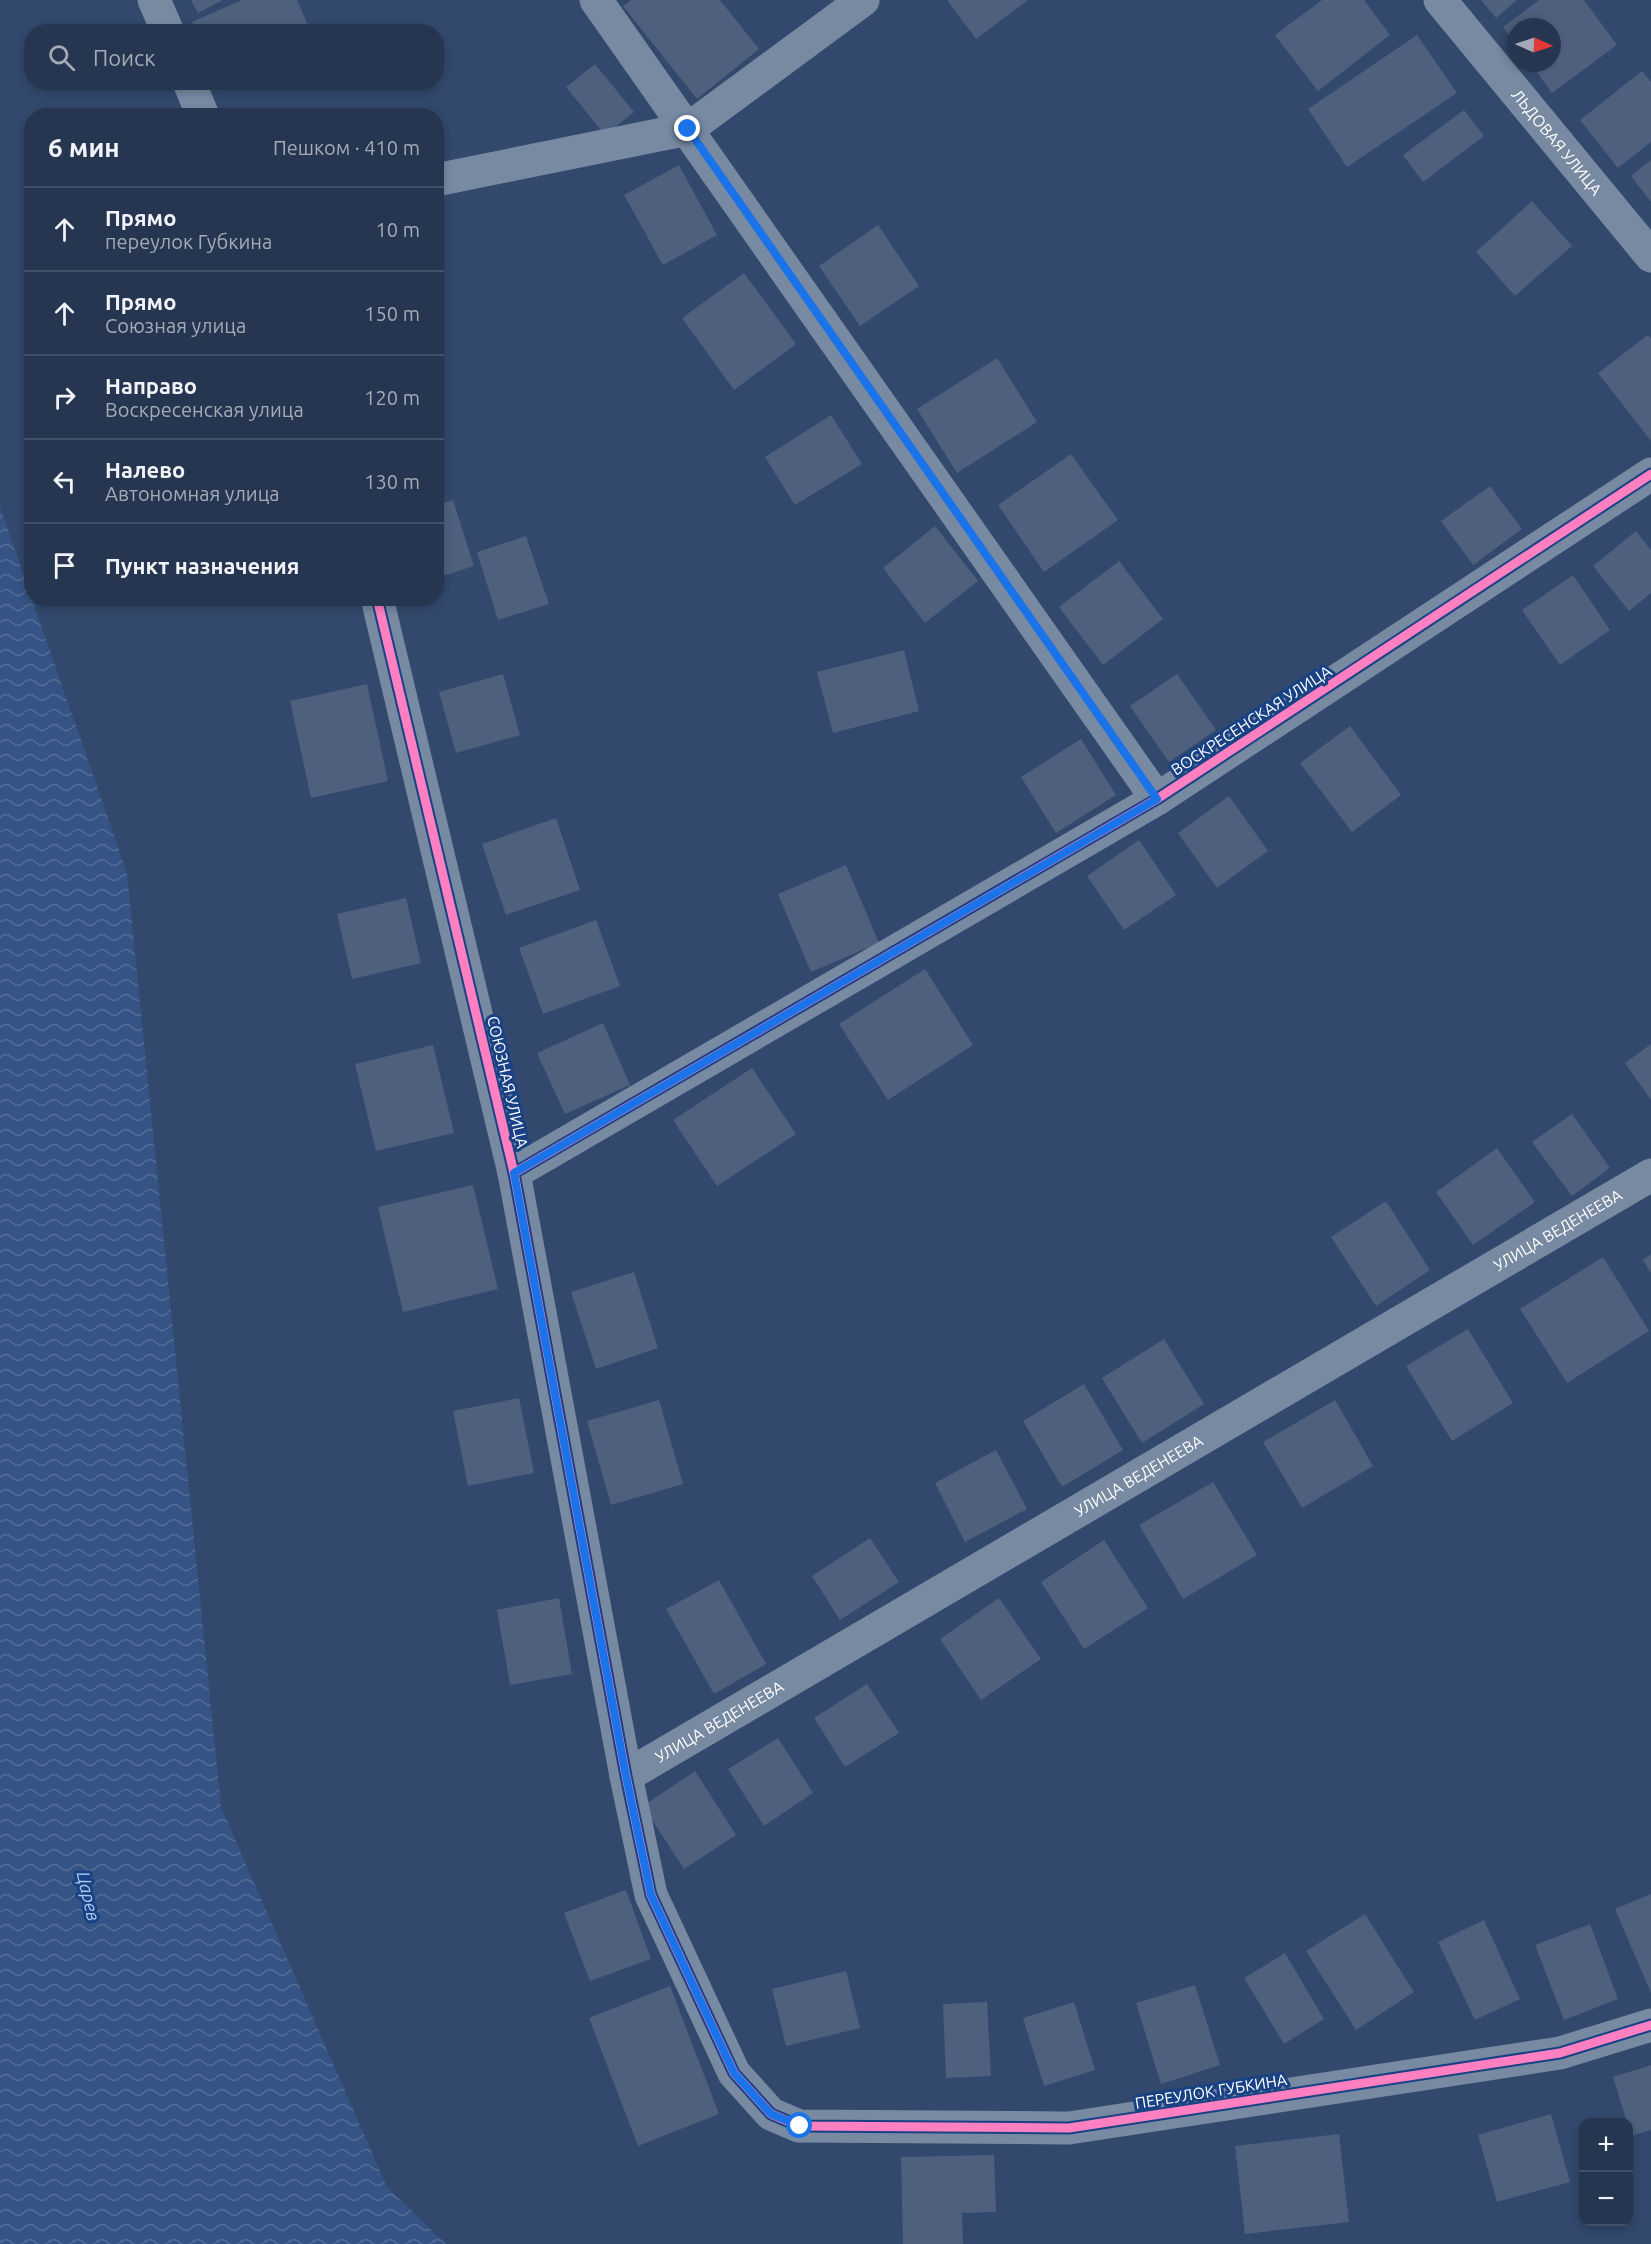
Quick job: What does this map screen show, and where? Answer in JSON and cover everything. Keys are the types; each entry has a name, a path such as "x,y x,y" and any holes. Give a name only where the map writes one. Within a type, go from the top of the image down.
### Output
{"street":[{"path":"154,0 164,24"},
{"path":"596,0 1157,799"},
{"path":"444,178 688,129 862,0"},
{"name":"ЛЬДОВАЯ УЛИЦА","path":"1440,0 1651,256"},
{"path":"192,90 200,108"},
{"name":"ВОСКРЕСЕНСКАЯ УЛИЦА","path":"514,1173 1157,799 1651,474"},
{"name":"СОЮЗНАЯ УЛИЦА","path":"379,606 514,1173 626,1776 651,1895 734,2073 771,2114"},
{"name":"УЛИЦА ВЕДЕНЕЕВА","path":"626,1776 1651,1175"},
{"name":"ПЕРЕУЛОК ГУБКИНА","path":"771,2114 800,2126 1069,2128 1560,2053 1651,2025"}],"water":[{"name":"Царев","path":"0,507 24,576 24,606 34,606 127,873 221,1807 387,2187 446,2244 0,2244"}],"building":[{"path":"191,0 223,0 198,13"},
{"path":"242,0 297,0 308,24 193,24 192,22"},
{"path":"631,0 720,0 759,49 697,99 623,6"},
{"path":"947,0 1028,0 976,39"},
{"path":"1322,0 1364,0 1390,35 1318,91 1275,35"},
{"path":"1481,0 1517,0 1496,18"},
{"path":"1539,0 1584,0 1617,45 1552,93 1537,72 1561,72 1561,18 1515,18"},
{"path":"1417,35 1457,93 1347,167 1308,109"},
{"path":"595,64 634,112 605,135 566,87"},
{"path":"1642,71 1651,82 1651,142 1618,168 1580,120"},
{"path":"1464,110 1484,136 1423,182 1403,155"},
{"path":"1651,160 1651,202 1631,176"},
{"path":"679,165 717,235 663,265 624,195"},
{"path":"1532,201 1572,246 1515,296 1476,252"},
{"path":"878,225 919,286 860,326 819,266"},
{"path":"744,273 796,344 734,390 682,318"},
{"path":"1648,335 1651,339 1651,441 1598,373"},
{"path":"997,358 1037,422 957,473 917,409"},
{"path":"831,415 862,464 795,505 765,457"},
{"path":"1071,454 1118,520 1044,572 998,505"},
{"path":"1490,486 1522,529 1473,565 1441,521"},
{"path":"453,500 474,566 444,575 444,503"},
{"path":"935,526 978,581 925,623 883,568"},
{"path":"1636,531 1651,550 1651,593 1629,611 1593,566"},
{"path":"526,536 549,604 498,620 477,552"},
{"path":"1119,561 1163,619 1103,665 1059,607"},
{"path":"1573,575 1610,630 1560,665 1522,610"},
{"path":"904,650 919,711 833,733 817,672"},
{"path":"503,674 520,735 456,753 439,692"},
{"path":"1177,674 1216,730 1169,762 1130,706"},
{"path":"367,684 388,781 311,798 290,701"},
{"path":"1350,726 1401,795 1352,832 1300,763"},
{"path":"1081,739 1116,795 1056,833 1021,777"},
{"path":"1229,796 1268,851 1217,888 1178,833"},
{"path":"556,818 580,890 506,915 482,844"},
{"path":"1139,840 1176,895 1124,930 1087,876"},
{"path":"846,865 879,943 811,972 778,894"},
{"path":"406,898 421,963 352,979 337,914"},
{"path":"596,920 620,986 543,1014 519,948"},
{"path":"925,969 973,1045 888,1100 839,1024"},
{"path":"603,1023 630,1085 565,1114 537,1053"},
{"path":"1651,1044 1651,1100 1625,1063"},
{"path":"433,1045 454,1133 376,1151 355,1064"},
{"path":"752,1068 796,1134 717,1186 673,1120"},
{"path":"1572,1114 1610,1168 1572,1196 1532,1142"},
{"path":"1497,1148 1535,1202 1473,1245 1436,1192"},
{"path":"473,1185 498,1289 403,1312 378,1207"},
{"path":"1386,1201 1430,1270 1376,1306 1331,1237"},
{"path":"1651,1254 1651,1273 1643,1260"},
{"path":"1603,1257 1649,1331 1567,1383 1520,1309"},
{"path":"634,1272 658,1348 596,1369 571,1292"},
{"path":"1468,1329 1513,1403 1452,1441 1406,1366"},
{"path":"1164,1339 1204,1404 1142,1443 1102,1378"},
{"path":"1084,1384 1123,1450 1062,1487 1023,1421"},
{"path":"519,1398 534,1473 468,1486 453,1411"},
{"path":"659,1400 683,1484 611,1505 587,1421"},
{"path":"1335,1400 1373,1466 1302,1508 1263,1442"},
{"path":"996,1450 1027,1509 965,1542 935,1483"},
{"path":"1213,1482 1257,1555 1183,1599 1139,1525"},
{"path":"870,1538 899,1582 840,1620 812,1576"},
{"path":"1104,1540 1148,1608 1084,1649 1041,1582"},
{"path":"719,1580 766,1664 714,1694 666,1609"},
{"path":"559,1598 572,1674 510,1685 497,1610"},
{"path":"999,1598 1041,1659 981,1700 940,1639"},
{"path":"867,1684 899,1733 845,1767 814,1718"},
{"path":"778,1738 813,1793 764,1826 728,1769"},
{"path":"695,1771 736,1835 684,1869 643,1806"},
{"path":"626,1890 651,1959 590,1981 564,1913"},
{"path":"1651,1894 1651,1993 1615,1909"},
{"path":"1365,1914 1414,1992 1356,2030 1306,1951"},
{"path":"1484,1920 1520,1999 1475,2020 1438,1942"},
{"path":"1590,1924 1618,1999 1564,2020 1535,1945"},
{"path":"1285,1953 1324,2019 1284,2044 1244,1978"},
{"path":"846,1971 860,2028 786,2046 772,1989"},
{"path":"1195,1985 1220,2065 1161,2084 1136,2003"},
{"path":"670,1986 719,2114 638,2146 589,2018"},
{"path":"987,2002 991,2076 946,2078 943,2004"},
{"path":"1074,2002 1095,2070 1044,2086 1023,2018"},
{"path":"1651,2065 1651,2130 1633,2135 1633,2118 1626,2118 1613,2077"},
{"path":"1551,2114 1570,2182 1497,2202 1478,2135"},
{"path":"1339,2134 1349,2222 1245,2234 1235,2146"},
{"path":"994,2155 996,2212 962,2213 963,2244 903,2244 901,2157"}],"cycle path":[{"path":"514,1173 1157,799 1651,474"},
{"path":"379,606 514,1173 626,1776 651,1895 734,2073 771,2114 799,2126 1069,2128 1560,2053 1651,2025"}],"route":[{"path":"688,129 1157,799 514,1173 626,1776 651,1895 734,2073 771,2114 800,2126"}]}
